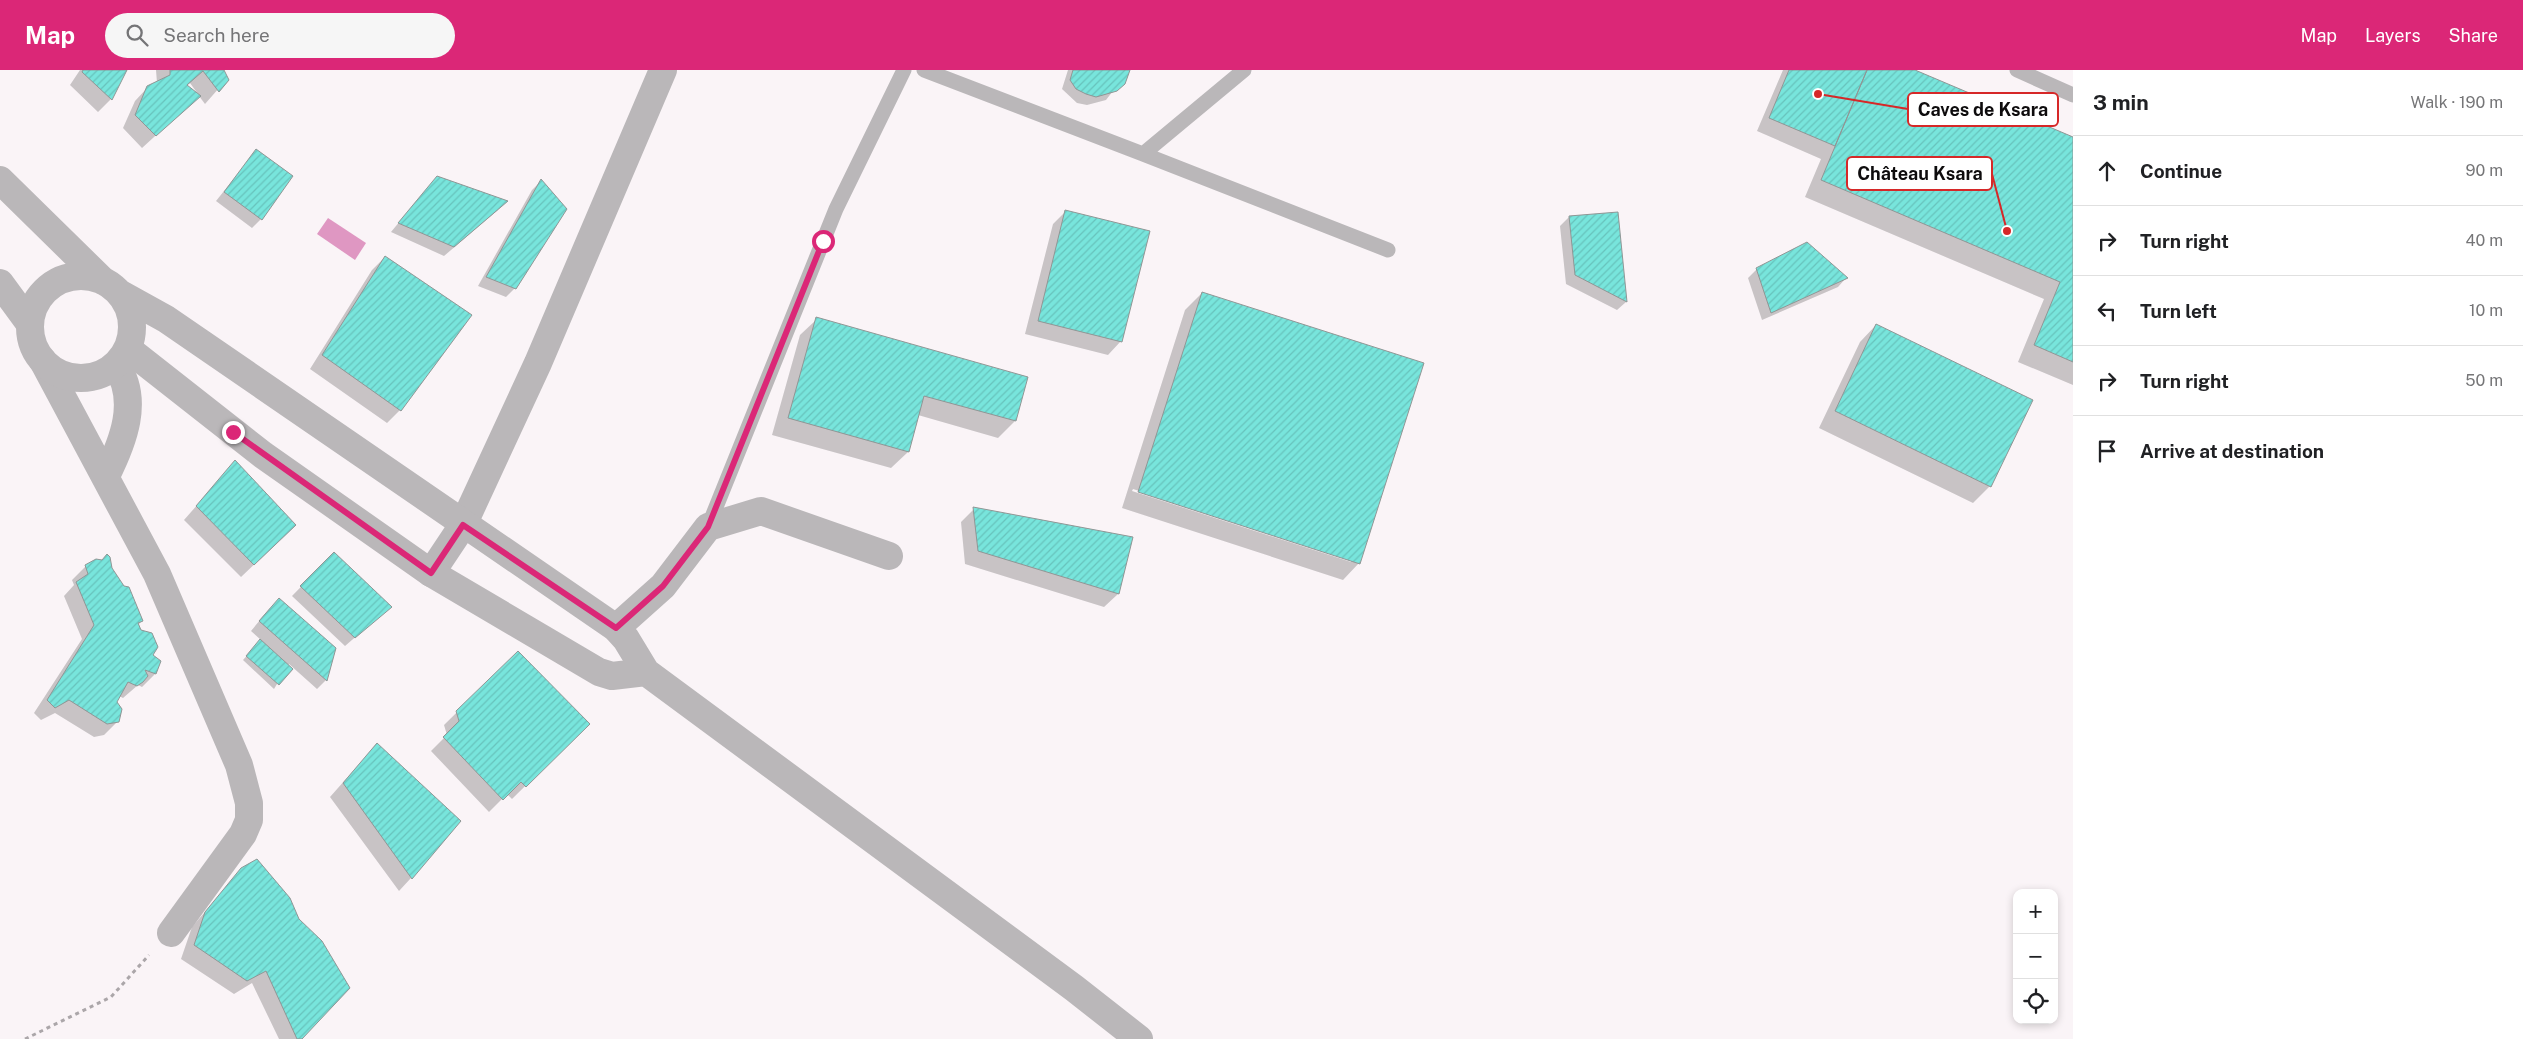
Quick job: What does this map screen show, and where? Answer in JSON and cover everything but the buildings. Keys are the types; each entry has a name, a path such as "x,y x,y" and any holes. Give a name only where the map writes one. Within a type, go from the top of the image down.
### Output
{"street":[{"path":"431,573 463,525 538,363 663,70"},
{"path":"0,180 111,287 130,310 132,330 122,357 127,390 126,424 118,451 106,476"},
{"path":"171,933 243,834 250,820 249,803 239,765 160,584 106,476 33,344 30,324 35,304 47,288 65,278 84,275 111,287 174,325 463,525 616,628 626,639 646,672 1066,982 1140,1039"},
{"path":"0,283 30,324"},
{"path":"43,361 59,373 79,378 98,375 122,357"},
{"path":"122,357 431,573 599,672 612,676 646,672"},
{"path":"616,628 663,586 708,527 761,511 889,556"}],"lane":[{"path":"708,527 836,209 904,70"},
{"path":"924,70 1388,250"},
{"path":"1143,154 1244,70"},
{"path":"2017,70 2073,95"}],"path":[{"path":"26,1039 111,997 171,933"}],"shaded area":[{"path":"328,218 366,243 355,260 317,234"}],"place":[{"name":"Caves de Ksara","path":"1818,94"},
{"name":"Château Ksara","path":"2007,231"}],"route":[{"path":"233,432 431,573 463,525 616,628 663,586 708,527 823,241"}]}
